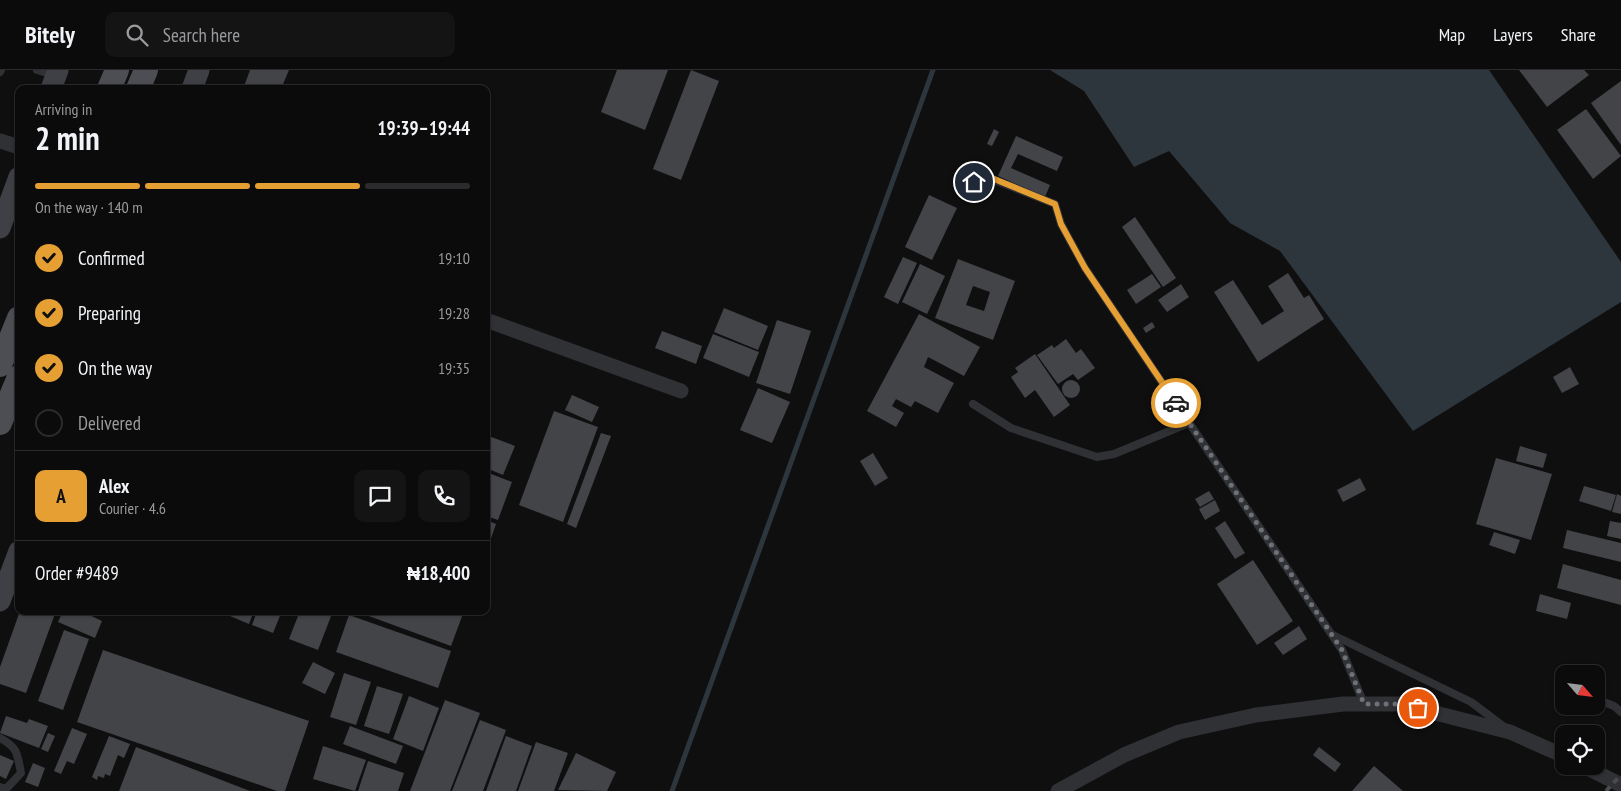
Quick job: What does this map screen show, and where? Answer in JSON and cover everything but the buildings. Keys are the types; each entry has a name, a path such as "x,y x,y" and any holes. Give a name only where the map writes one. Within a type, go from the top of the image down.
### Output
{"main road":[{"path":"110,85 116,70"},
{"path":"140,85 146,70"},
{"path":"0,365 15,328"},
{"path":"0,423 15,387"}],"street":[{"path":"193,85 199,70"},
{"path":"0,141 15,146"},
{"path":"0,228 15,189"},
{"path":"490,321 681,391"},
{"path":"0,602 15,562"},
{"path":"1058,791 1124,755 1179,732 1256,715 1364,704 1400,704 1510,732 1555,752"},
{"path":"1602,775 1621,784"}],"lane":[{"path":"965,190 982,174 1055,204 1065,232 1085,268 1342,650 1364,704"},
{"path":"973,404 1011,428 1097,457 1114,454 1189,423"},
{"path":"1332,634 1471,702 1510,732"},
{"path":"1605,702 1614,706 1621,712"},
{"path":"0,738 14,747 18,753 21,773 6,789 0,787"}],"shaded area":[{"path":"1050,70 1489,70 1621,262 1621,302 1413,431 1280,251 1230,223 1169,151 1134,167 1084,91"}],"waterway":[{"path":"672,791 933,70"}],"railway":[{"path":"1606,791 1621,775"}],"way so far":[{"path":"1176,403 1342,650 1364,704 1400,704 1418,708"}],"route":[{"path":"974,182 982,174 1055,204 1061,224 1085,268 1176,403"}]}
